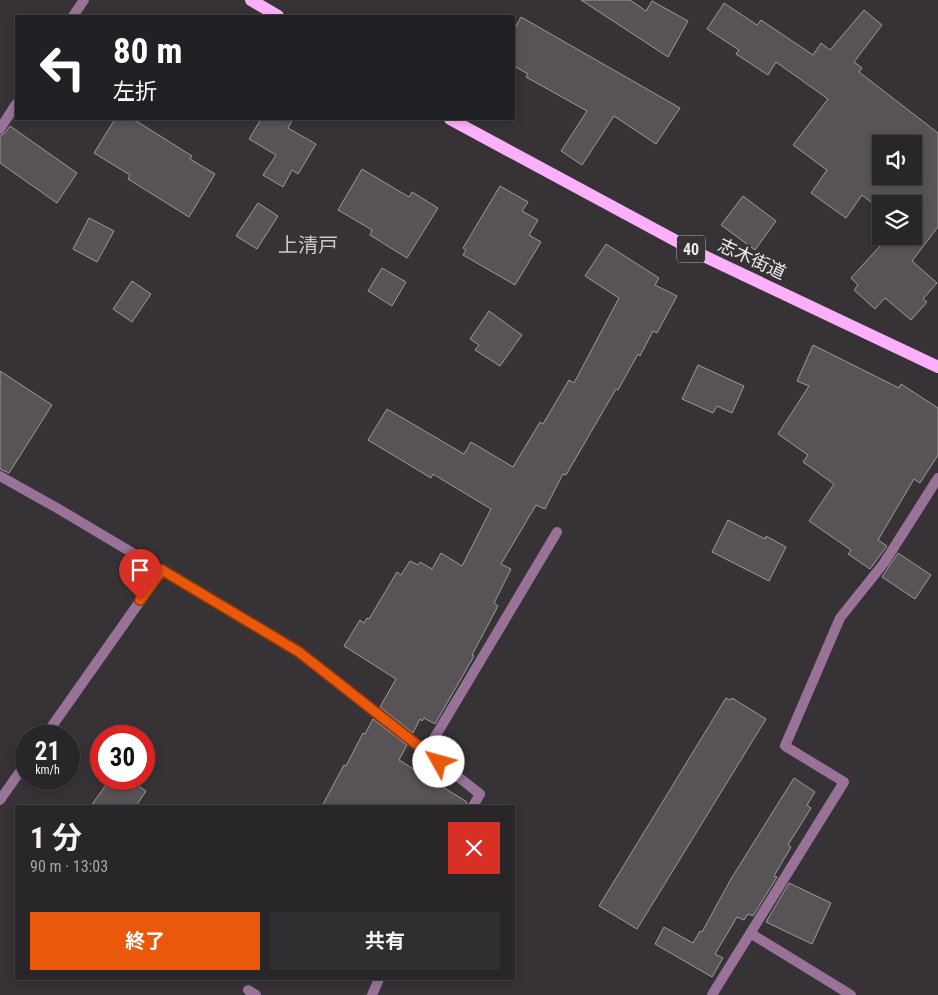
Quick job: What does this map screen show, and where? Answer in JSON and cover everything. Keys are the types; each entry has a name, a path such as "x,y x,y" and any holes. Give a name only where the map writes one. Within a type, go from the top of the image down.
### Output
{"main road":[{"path":"251,0 276,15"},
{"name":"志木街道","path":"452,120 706,257 938,367"}],"street":[{"path":"74,15 84,0"},
{"path":"0,129 15,106"},
{"path":"0,476 299,652 480,794 474,805"},
{"path":"712,995 844,782 785,746 840,618 884,563 938,478"},
{"path":"426,752 557,532"},
{"path":"53,725 162,570"},
{"path":"0,800 15,779"},
{"path":"750,933 851,995"},
{"path":"372,995 380,980"}],"building":[{"path":"581,0 630,0 646,11 652,1 688,21 668,57"},
{"path":"724,3 757,25 761,20 813,55 821,43 830,50 864,10 882,25 854,62 862,68 859,72 938,133 938,227 912,261 937,283 923,299 927,302 911,320 885,298 875,309 854,290 858,285 851,278 881,245 922,245 922,195 872,195 872,203 862,195 846,218 811,193 827,170 793,145 828,99 776,62 768,75 736,54 739,50 707,29"},
{"path":"521,17 680,108 656,144 614,116 582,165 561,151 587,111 526,77 528,74 515,67 515,28"},
{"path":"114,120 135,120 192,156 190,159 215,174 189,217 128,179 130,175 94,153"},
{"path":"260,120 292,120 288,128 316,144 298,174 292,170 283,187 263,175 276,155 249,139"},
{"path":"10,126 77,173 57,203 0,163 0,136"},
{"path":"362,169 409,197 412,192 438,208 407,258 370,235 372,230 338,210"},
{"path":"500,186 528,202 522,211 538,220 529,235 541,242 515,285 463,255 466,250 463,248"},
{"path":"743,196 776,221 755,250 721,225"},
{"path":"258,203 278,216 257,249 236,236"},
{"path":"89,218 114,231 97,262 73,249"},
{"path":"606,244 659,278 655,285 677,296 657,333 653,331 640,356 638,354 618,390 616,389 566,475 563,474 545,509 536,505 501,564 511,569 494,603 498,606 472,655 474,656 435,724 424,718 422,721 420,719 413,733 380,707 396,679 344,646 360,620 364,623 367,618 369,619 397,572 401,575 410,561 418,565 420,562 432,569 441,553 462,566 491,509 433,474 431,478 368,440 387,409 464,454 471,442 513,467 540,422 543,424 569,380 574,383 619,298 585,276"},
{"path":"382,268 406,282 392,306 368,291"},
{"path":"132,281 151,294 132,322 113,309"},
{"path":"489,311 522,335 500,366 475,350 479,345 470,339"},
{"path":"813,345 899,388 901,384 938,408 938,455 920,483 914,479 878,540 887,546 870,569 848,554 851,550 809,521 834,484 803,462 808,455 778,434 809,386 797,381"},
{"path":"698,365 744,386 732,413 717,406 713,413 682,399"},
{"path":"0,371 52,405 9,473 0,469"},
{"path":"728,520 765,539 766,536 786,547 769,581 712,552"},
{"path":"898,553 931,575 915,599 882,577"},
{"path":"726,698 730,700 732,698 766,719 637,929 599,906"},
{"path":"373,719 407,745 399,760 467,802 466,805 323,805 363,733 365,734"},
{"path":"794,778 815,792 807,805 811,808 788,845 791,847 774,876 777,877 753,916 748,914 744,920 737,917 715,954 723,958 712,977 655,944 664,927 693,943 700,931 702,932 731,879"},
{"path":"102,790 144,790 146,791 137,805 92,805"},
{"path":"789,883 831,903 812,944 766,922"}],"district":[{"name":"上清戸","path":"308,245"}],"route":[{"path":"140,600 162,570 299,652 439,762"}]}
